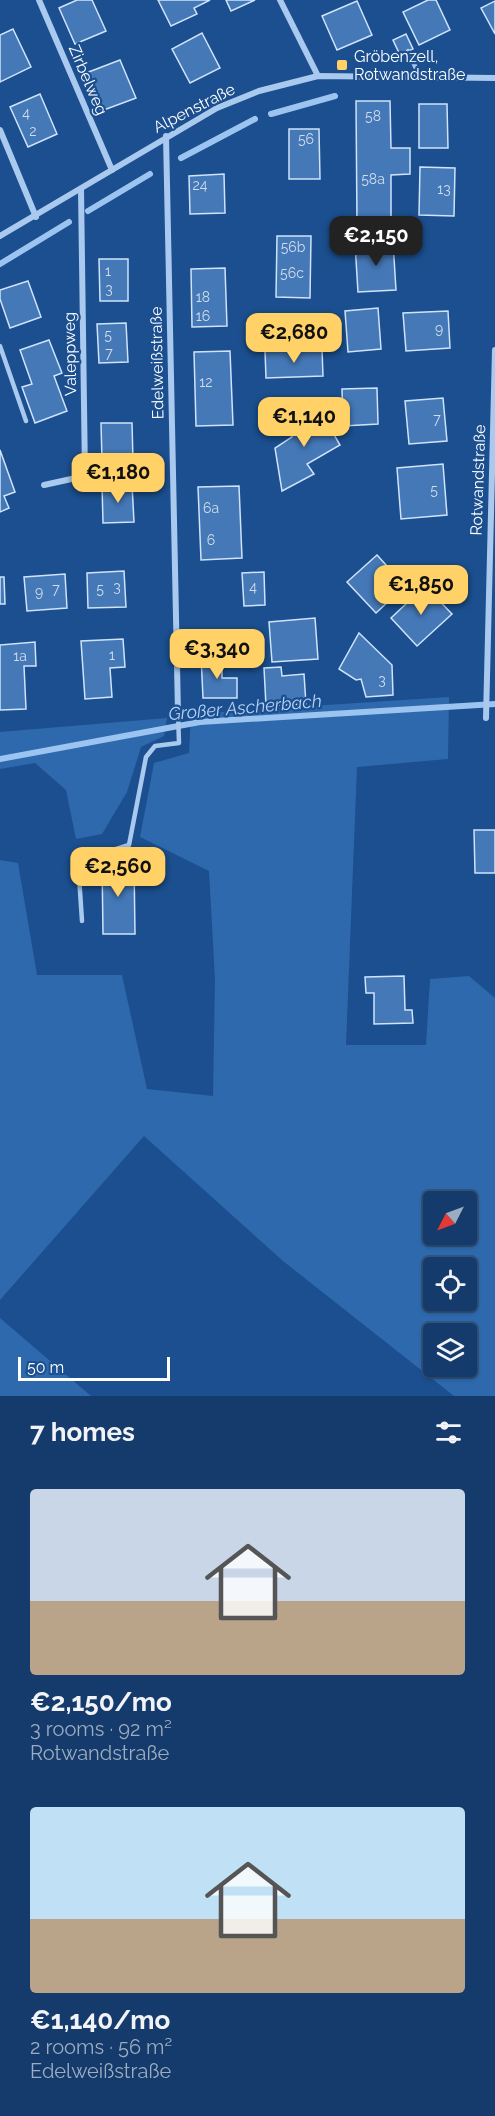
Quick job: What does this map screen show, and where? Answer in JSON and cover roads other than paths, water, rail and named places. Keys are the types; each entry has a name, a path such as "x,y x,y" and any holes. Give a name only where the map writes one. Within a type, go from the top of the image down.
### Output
{"street":[{"name":"Zirbelweg","path":"39,0 112,170"},
{"path":"280,0 318,76"},
{"name":"Alpenstraße","path":"0,236 36,218 166,136 217,108 259,91 318,76 495,78"},
{"path":"0,130 36,218"},
{"name":"Edelweißstraße","path":"166,136 178,713"},
{"name":"Valeppweg","path":"44,484 85,476 81,189"},
{"name":"Rotwandstraße","path":"486,714 495,350"}],"lane":[{"path":"408,51 420,77"},
{"path":"0,346 26,421"},
{"name":"Edelweißstraße","path":"82,921 78,861 129,845 146,757 155,746 179,743 178,713"}],"waterway":[{"path":"271,114 335,96"},
{"path":"181,158 255,119"},
{"path":"88,211 150,174"},
{"path":"0,264 69,222"},
{"name":"Großer Ascherbach","path":"0,759 200,722 495,704"}],"place":[{"name":"Gröbenzell, Rotwandstraße","path":"342,65"}]}
